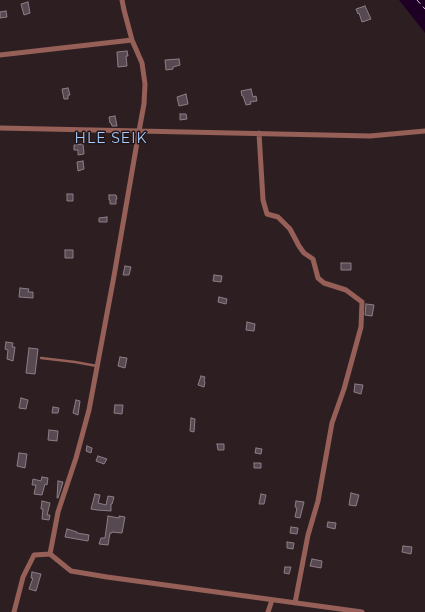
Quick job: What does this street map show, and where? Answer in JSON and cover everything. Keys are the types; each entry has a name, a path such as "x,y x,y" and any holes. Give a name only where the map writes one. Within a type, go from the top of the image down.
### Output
{"street":[{"path":"50,554 58,512 76,458 89,410 144,104 145,84 142,63 132,40 122,0"},
{"path":"0,55 132,40"},
{"path":"0,128 370,136 425,130"},
{"path":"259,133 263,200 267,214 278,217 290,229 304,253 313,259 318,278 324,283 346,290 362,302 361,327 344,389 332,423 318,501 308,535 295,603"},
{"path":"14,612 23,577 34,555 50,554 71,571 362,612"},
{"path":"268,612 272,600"}],"lane":[{"path":"41,358 98,366"}],"shaded area":[{"path":"399,0 425,0 425,33"}],"building":[{"path":"28,2 30,13 24,15 21,4"},
{"path":"365,6 371,19 362,22 356,9"},
{"path":"6,11 7,17 0,18 0,12"},
{"path":"127,51 127,66 118,67 117,52"},
{"path":"179,59 180,65 173,67 173,69 166,70 165,60"},
{"path":"68,88 70,95 68,95 68,99 64,99 62,89"},
{"path":"251,89 253,97 256,96 257,101 250,102 251,104 246,105 241,91"},
{"path":"186,94 188,104 179,106 177,97"},
{"path":"180,114 186,114 187,119 180,120"},
{"path":"115,116 117,126 112,126 109,117"},
{"path":"83,144 84,154 78,155 78,150 74,150 74,145"},
{"path":"83,161 84,169 78,171 77,162"},
{"path":"67,194 73,194 73,201 67,201"},
{"path":"109,195 116,195 116,204 110,204"},
{"path":"107,217 107,222 99,222 99,218"},
{"path":"65,250 73,250 73,258 65,258"},
{"path":"341,263 351,263 351,270 341,270"},
{"path":"125,266 131,267 129,275 123,275"},
{"path":"214,275 222,276 221,282 213,281"},
{"path":"20,288 29,289 28,292 33,292 33,298 19,297"},
{"path":"219,297 227,299 226,304 218,302"},
{"path":"366,304 374,305 372,316 365,315"},
{"path":"247,322 255,324 254,331 246,330"},
{"path":"6,342 13,343 12,347 15,347 13,361 7,359 8,350 5,349"},
{"path":"29,348 38,349 35,374 26,373"},
{"path":"120,357 127,358 125,368 118,366"},
{"path":"201,376 205,377 204,387 198,385"},
{"path":"355,384 363,385 361,394 354,392"},
{"path":"21,398 28,400 26,409 19,408"},
{"path":"76,400 80,401 78,415 73,413"},
{"path":"115,405 123,405 122,414 114,413"},
{"path":"53,407 59,408 58,413 52,413"},
{"path":"191,418 195,419 194,432 190,431"},
{"path":"49,430 58,431 57,441 48,440"},
{"path":"217,444 224,444 224,450 218,450"},
{"path":"87,446 92,448 91,453 86,451"},
{"path":"256,448 262,449 261,454 255,453"},
{"path":"19,453 27,454 25,468 17,466"},
{"path":"98,456 107,459 104,464 96,461"},
{"path":"254,463 261,463 261,468 254,468"},
{"path":"42,477 48,478 47,485 45,484 42,495 34,494 36,485 32,485 33,479 41,481"},
{"path":"58,481 63,482 57,498"},
{"path":"351,493 359,495 356,506 349,505"},
{"path":"95,494 100,495 98,503 106,505 108,496 114,497 111,504 111,511 91,509"},
{"path":"261,494 266,495 264,504 259,504"},
{"path":"42,501 50,503 47,515 50,515 49,520 42,519"},
{"path":"296,501 304,502 300,518 295,517 297,508 295,507"},
{"path":"108,516 119,518 119,516 125,517 122,533 112,532 110,533 108,545 99,544 101,538 105,538"},
{"path":"328,522 336,523 335,529 327,527"},
{"path":"291,527 298,528 297,534 290,533"},
{"path":"67,529 77,533 89,535 88,541 65,537"},
{"path":"287,542 294,543 293,549 287,548"},
{"path":"403,546 412,547 411,554 402,552"},
{"path":"312,559 322,561 321,568 310,566"},
{"path":"285,567 291,567 289,574 284,573"},
{"path":"32,572 41,574 36,591 29,589 33,578 31,578"}],"ferry route":[{"path":"417,0 425,9"}],"district":[{"name":"HLE SEIK","path":"111,139"}]}
